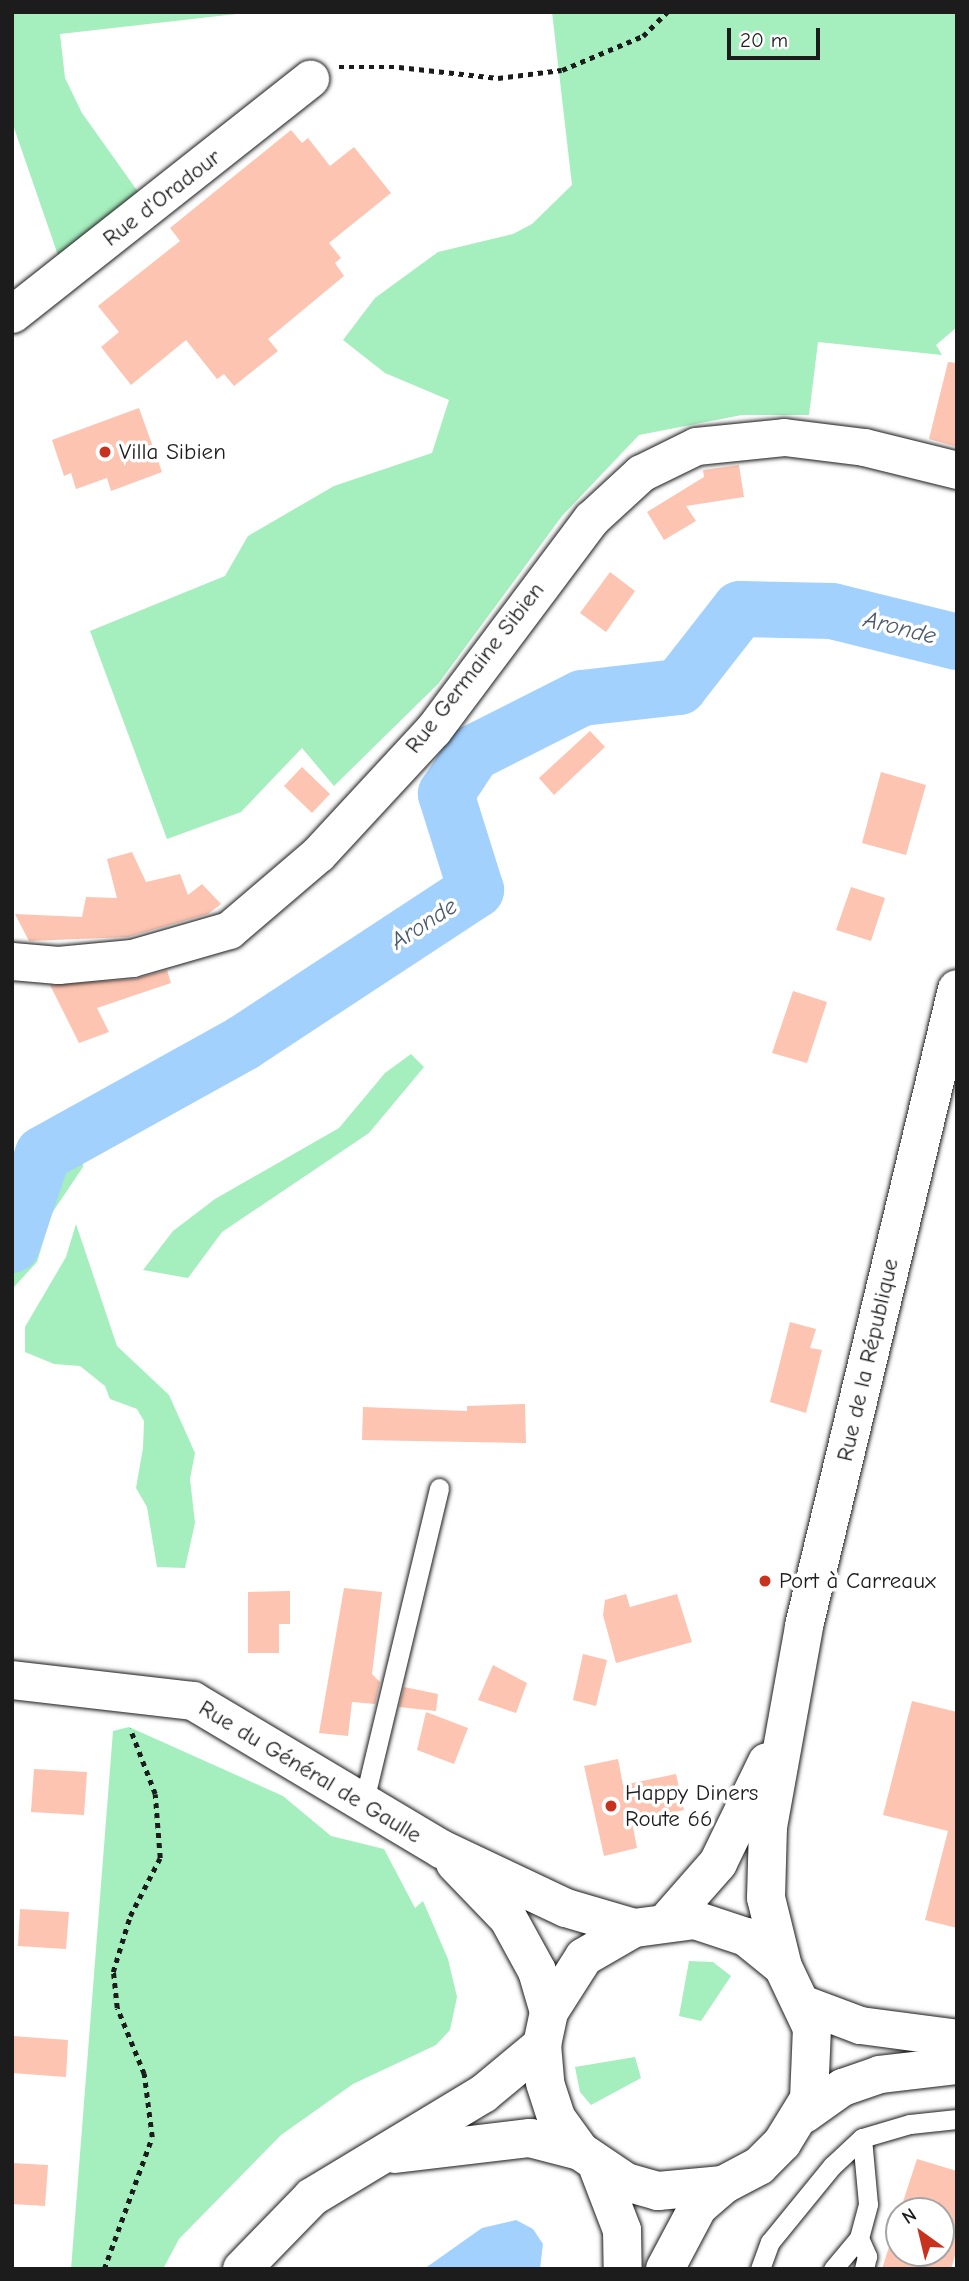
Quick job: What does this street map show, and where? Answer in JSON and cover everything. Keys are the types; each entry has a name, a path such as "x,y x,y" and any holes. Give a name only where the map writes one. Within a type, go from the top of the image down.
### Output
{"main road":[{"name":"Rue de la République","path":"783,1967 765,1893 768,1827 782,1732 957,989"},
{"name":"Rue du Général de Gaulle","path":"12,1680 114,1688 193,1701 363,1805 441,1849 566,1908 651,1924 721,1926 746,1937 783,1967"},
{"name":"Rue de la République","path":"379,2158 483,2095 546,2028 584,1957 651,1924 718,1863 782,1732"},
{"name":"Rue du Général de Gaulle","path":"441,1849 508,1918 537,1971 546,2028 545,2083 557,2119 589,2158"},
{"path":"664,2269 698,2207 723,2185 759,2165 804,2114 814,2066 804,2004 783,1967"},
{"path":"242,2269 312,2197 379,2158 422,2147 530,2138 589,2158 658,2191 723,2185"},
{"path":"589,2158 622,2230 623,2269"}],"street":[{"name":"Rue d'Oradour","path":"12,314 310,79"},
{"name":"Rue Germaine Sibien","path":"12,961 58,965 132,958 229,930 318,854 433,730 591,519 641,473 696,446 784,437 864,447 957,470"},
{"path":"804,2004 860,2025 957,2038"},
{"path":"804,2114 842,2087 879,2074 957,2065"}],"lane":[{"path":"363,1805 439,1488"},
{"path":"760,2269 770,2242 832,2166 862,2138 909,2124 957,2119"},
{"path":"833,2269 859,2238 868,2204 862,2138"},
{"path":"859,2238 867,2256 864,2269"}],"path":[{"path":"310,79 337,67 366,66 498,78 562,70 643,36 667,12"},
{"path":"104,2269 152,2137 144,2074 117,2008 113,1972 130,1916 160,1858 155,1794 114,1688"}],"green space":[{"path":"12,12 254,12 60,34 65,78 82,113 141,196 59,258 12,122"},
{"path":"552,12 957,12 957,327 936,345 942,355 818,342 809,415 742,415 639,435 562,516 438,684 334,786 302,748 241,812 167,839 90,631 225,576 248,536 334,486 432,453 449,400 385,373 343,340 375,298 438,252 513,234 532,224 572,185"},
{"path":"411,1054 424,1067 369,1133 222,1232 188,1278 143,1270 173,1231 215,1199 339,1128 385,1073"},
{"path":"62,1125 65,1131 28,1181 12,1216 22,1160 51,1128"},
{"path":"72,1159 83,1159 83,1167 52,1213 37,1262 13,1288 12,1270 38,1202 56,1168"},
{"path":"76,1224 117,1346 169,1395 195,1453 190,1479 195,1523 185,1568 157,1567 147,1507 136,1488 143,1448 144,1421 137,1409 110,1399 105,1386 80,1366 54,1364 25,1352 25,1327 66,1257"},
{"path":"129,1727 283,1796 331,1836 384,1849 415,1908 423,1901 448,1959 457,1997 450,2030 436,2045 353,2084 281,2135 179,2239 163,2269 71,2269 113,1731"},
{"path":"689,1961 713,1962 731,1976 701,2021 679,2016"},
{"path":"635,2057 641,2078 591,2105 580,2092 575,2067"}],"water":[{"path":"516,2220 533,2229 543,2244 540,2269 424,2269 482,2228"}],"building":[{"path":"291,130 302,143 308,138 330,166 354,147 391,193 329,243 341,258 335,263 344,276 268,339 278,351 234,386 224,374 217,379 186,340 131,385 101,347 119,332 98,306 180,241 170,228"},
{"path":"948,362 957,363 957,447 929,439"},
{"name":"Villa Sibien","path":"139,408 162,472 111,491 107,478 76,489 71,473 64,476 52,440"},
{"path":"739,465 744,497 686,506 696,521 664,540 647,512 704,477 703,470"},
{"path":"610,572 635,591 606,632 580,613"},
{"path":"590,731 605,747 554,795 539,778"},
{"path":"302,767 330,794 312,813 284,786"},
{"path":"881,772 926,785 906,855 862,843"},
{"path":"132,852 146,882 180,874 188,895 202,884 221,904 208,914 128,937 29,941 15,914 82,917 86,897 117,898 107,859"},
{"path":"851,887 885,898 871,941 836,930"},
{"path":"167,970 171,983 97,1008 109,1032 79,1043 50,985 134,979"},
{"path":"793,991 827,1002 807,1063 772,1053"},
{"path":"790,1322 816,1329 810,1348 822,1350 806,1413 770,1402"},
{"path":"525,1404 526,1443 362,1440 363,1407 467,1411 467,1406"},
{"path":"344,1588 382,1592 372,1674 380,1682 375,1704 352,1702 348,1736 319,1733"},
{"path":"290,1591 290,1624 279,1624 279,1653 248,1653 248,1592"},
{"path":"626,1594 630,1607 677,1594 692,1642 616,1663 603,1615 605,1600"},
{"path":"583,1654 607,1660 596,1706 573,1700"},
{"path":"493,1665 527,1683 516,1713 478,1700"},
{"path":"404,1687 438,1694 436,1711 399,1707"},
{"path":"912,1701 957,1712 957,1928 925,1920 948,1831 883,1815"},
{"path":"426,1712 468,1728 454,1764 417,1750"},
{"path":"618,1759 623,1785 676,1774 684,1810 632,1821 637,1848 604,1856 584,1766"},
{"path":"34,1769 87,1772 84,1815 31,1812"},
{"path":"20,1909 69,1912 66,1949 18,1946"},
{"path":"12,2036 68,2040 66,2077 12,2073"},
{"path":"917,2159 957,2171 955,2256 955,2197 905,2197"},
{"path":"12,2163 48,2165 45,2206 12,2204"},
{"path":"885,2259 885,2267 952,2267 951,2269 882,2269"}],"waterway":[{"name":"Aronde","path":"12,1245 43,1154 243,1043 476,890 446,794 473,753 582,698 679,687 740,609 832,611 957,642"}],"place":[{"name":"Villa Sibien","path":"105,452"},
{"name":"Port à Carreaux","path":"765,1581"},
{"name":"Happy Diners Route 66","path":"611,1806"}]}
